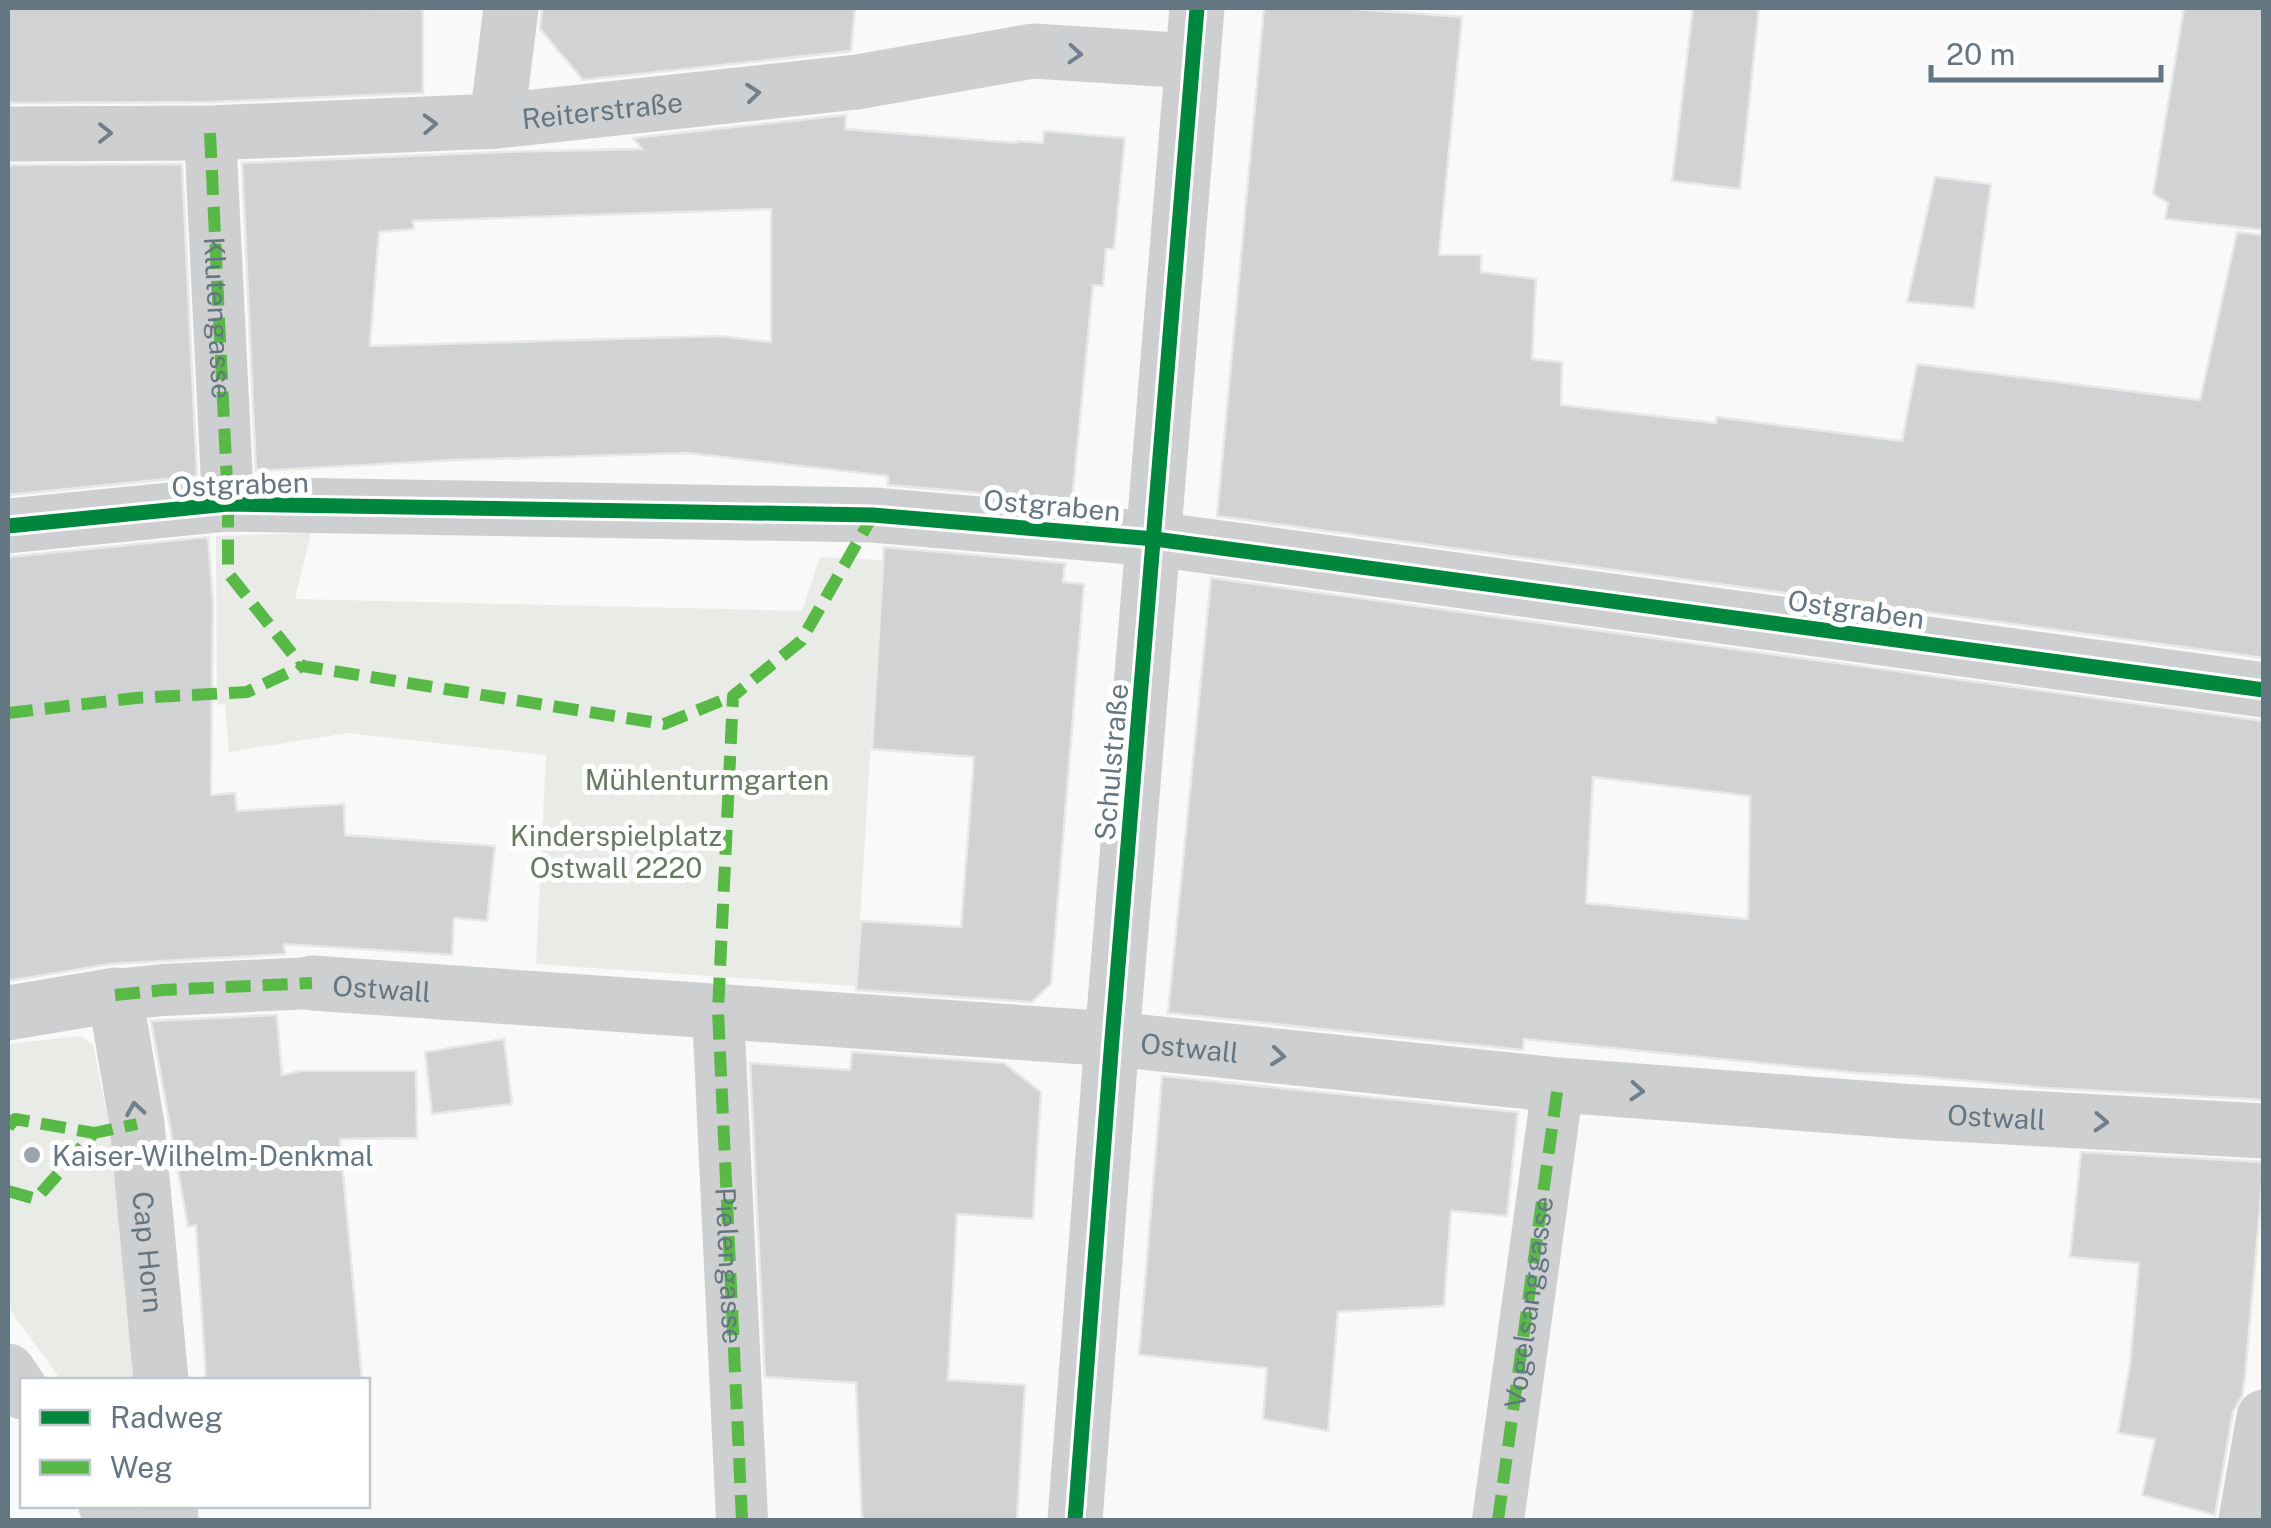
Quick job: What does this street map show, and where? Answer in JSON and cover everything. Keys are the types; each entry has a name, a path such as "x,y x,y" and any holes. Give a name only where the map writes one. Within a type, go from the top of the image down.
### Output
{"street":[{"path":"497,121 511,8"},
{"name":"Schulstraße","path":"1075,1520 1197,8"},
{"name":"Reiterstraße","path":"8,134 210,133 497,121 857,82 1032,52 1192,62"},
{"name":"Klutengasse","path":"210,133 228,504"},
{"name":"Ostgraben","path":"8,526 228,504 872,515 1155,539 2264,690"},
{"name":"Ostwall","path":"116,995 312,983 1112,1039 1558,1085 1915,1112 2264,1131"},
{"path":"8,1013 116,995"},
{"name":"Cap Horn","path":"116,995 137,1124 161,1378"},
{"name":"Pielengasse","path":"718,1011 742,1520"},
{"name":"Vogelsanggasse","path":"1498,1520 1558,1085"},
{"path":"2246,1520 2264,1417"}],"green space":[{"name":"Mühlenturmgarten","path":"311,533 295,599 802,611 820,557 882,560 856,986 536,964 546,755 347,733 229,752 225,704 217,705 216,536"},
{"path":"81,1036 93,1045 133,1244 142,1378 60,1378 8,1307 8,1044"}],"building":[{"path":"8,8 423,9 423,93 209,102 8,103"},
{"path":"542,8 855,8 851,51 583,80 540,29"},
{"path":"1264,8 1343,8 1462,17 1439,255 1481,255 1481,272 1536,279 1532,359 1562,362 1561,405 1716,423 1717,417 1902,441 1917,364 2200,400 2237,232 2264,235 2264,658 1217,516"},
{"path":"1693,8 1759,8 1740,189 1672,181"},
{"path":"2184,8 2264,8 2264,230 2165,219 2168,203 2153,194"},
{"path":"846,115 845,129 1016,143 1043,143 1044,131 1125,138 1114,249 1106,249 1103,286 1093,285 1072,501 888,485 888,476 687,453 256,471 242,163 642,149 633,138","holes":["771,209 771,342 719,336 370,346 379,232 414,229 413,221"]},
{"path":"182,164 197,476 8,495 8,165"},
{"path":"1935,177 1991,184 1974,308 1907,302"},
{"path":"208,537 213,601 211,795 235,793 237,811 344,804 345,835 495,846 487,921 454,918 452,955 284,944 285,954 110,964 8,981 8,557"},
{"path":"884,547 1065,563 1063,582 1084,584 1051,984 1032,1002 856,990 861,921 961,927 974,757 872,749"},
{"path":"1211,578 2264,721 2264,1100 1858,1073 1524,1039 1523,1050 1168,1013","holes":["1593,777 1750,796 1748,919 1586,903"]},
{"path":"277,1015 282,1075 301,1071 416,1071 417,1138 340,1139 362,1378 206,1378 196,1225 188,1227 151,1021"},
{"path":"504,1039 512,1104 432,1114 425,1052"},
{"path":"852,1052 1004,1063 1041,1092 1033,1219 957,1214 948,1380 1025,1385 1017,1520 862,1520 856,1383 765,1377 750,1063 850,1070"},
{"path":"1162,1076 1518,1112 1507,1216 1451,1211 1444,1306 1338,1312 1328,1431 1263,1419 1267,1368 1139,1355"},
{"path":"2081,1152 2264,1162 2245,1377 2242,1396 2233,1412 2215,1515 2142,1495 2155,1439 2118,1433 2130,1364 2139,1263 2070,1257"}],"marked path":[{"path":"210,133 228,573 302,666 664,724 733,696"},
{"path":"742,1520 718,1011 733,696 801,641 873,515"},
{"path":"8,713 136,698 247,692 302,666"},
{"path":"115,995 312,983"},
{"path":"1498,1520 1558,1085"},
{"path":"8,1127 15,1119 94,1133"},
{"path":"8,1191 36,1199 94,1133 137,1124"}],"cycle path":[{"path":"1075,1520 1197,8"},
{"path":"8,526 228,504 873,515 1155,539 2264,690"}],"place":[{"name":"Kaiser-Wilhelm-Denkmal","path":"32,1155"}],"park label":[{"name":"Kinderspielplatz Ostwall 2220","path":"616,851"}]}
